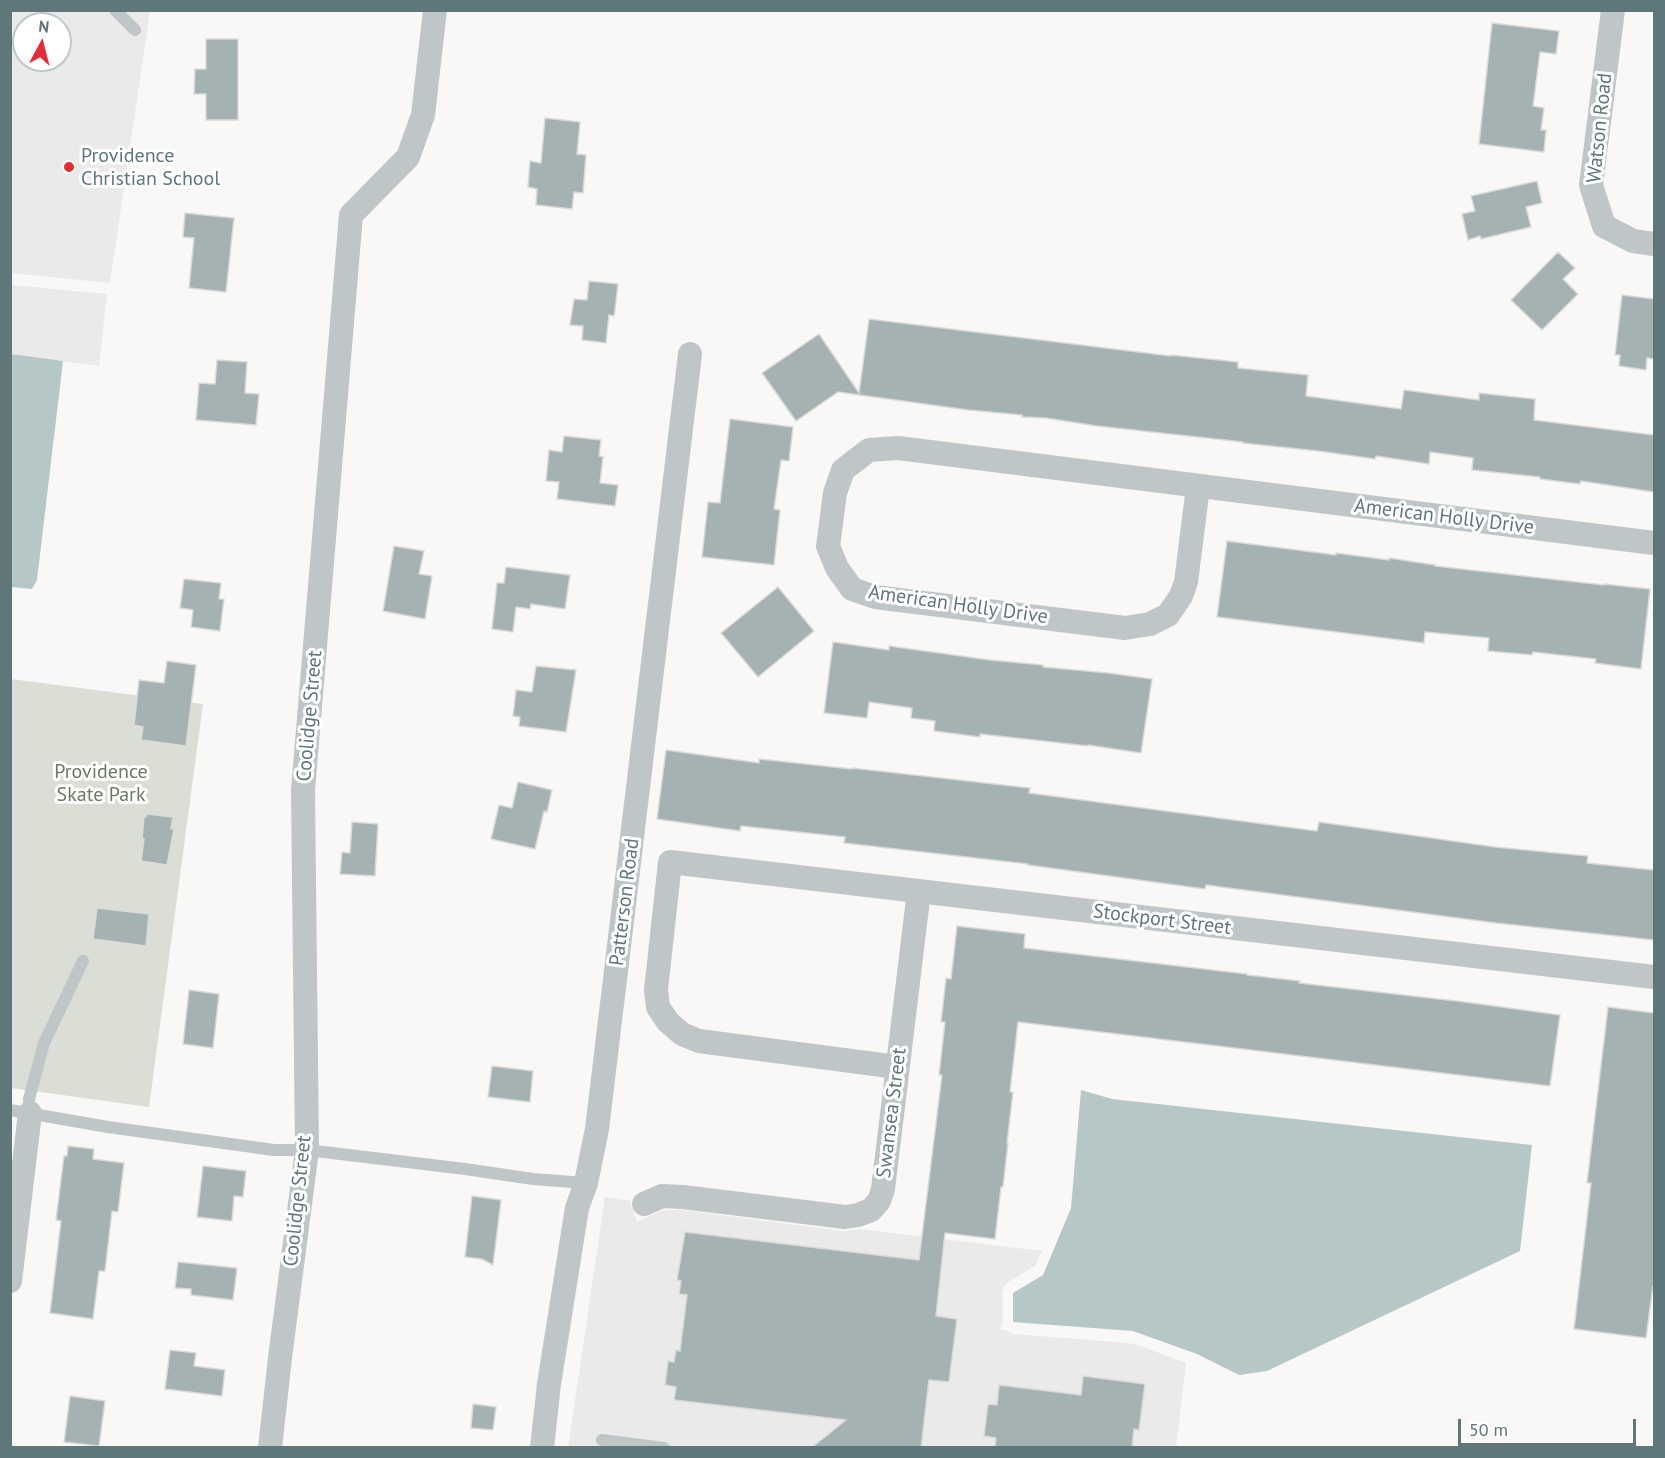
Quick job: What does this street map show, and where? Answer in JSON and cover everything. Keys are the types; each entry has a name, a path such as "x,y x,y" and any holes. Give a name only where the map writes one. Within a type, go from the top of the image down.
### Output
{"street":[{"name":"Coolidge Street","path":"270,1448 307,1150 303,790 351,215 408,157 423,115 435,10"},
{"name":"Watson Road","path":"1613,10 1591,185 1604,226 1633,241 1654,243"},
{"name":"Patterson Road","path":"542,1448 549,1384 577,1208 586,1183 597,1129 690,354"},
{"name":"American Holly Drive","path":"1198,487 1186,582 1181,596 1168,615 1150,624 1125,628 875,597 852,589 837,568 828,546 835,493 843,470 869,450 898,448 1654,543"},
{"name":"Stockport Street","path":"897,1067 699,1041 681,1034 668,1022 658,1007 656,990 670,862 1654,977"},
{"name":"Swansea Street","path":"644,1204 662,1196 683,1197 845,1217 871,1210 879,1201 883,1189 919,891"},
{"path":"10,1281 20,1112"}],"lane":[{"path":"115,10 135,30"},
{"path":"83,961 44,1043 29,1099 20,1112 108,1127 274,1150 307,1150 533,1179 586,1183"},
{"path":"602,1440 664,1448"}],"shaded area":[{"name":"Providence Christian School","path":"10,11 150,11 110,283 11,273"},
{"path":"11,285 107,294 99,366 11,354"},
{"path":"11,354 63,361 37,580 32,589 11,587"},
{"path":"1081,1090 1112,1099 1532,1145 1520,1251 1267,1371 1239,1375 1197,1354 1133,1331 1013,1322 1013,1293 1043,1275 1071,1208"},
{"path":"605,1197 630,1201 637,1222 663,1210 682,1210 843,1231 860,1229 1042,1251 1035,1266 1008,1282 1004,1287 1002,1293 1003,1323 999,1329 1012,1334 1135,1344 1186,1363 1176,1447 568,1448"}],"green space":[{"name":"Providence Skate Park","path":"11,679 203,704 149,1107 11,1088"}],"building":[{"path":"1492,23 1559,31 1556,54 1540,52 1533,106 1544,108 1541,130 1546,130 1544,152 1479,144"},
{"path":"206,39 238,39 238,120 206,120 206,94 194,94 195,69 206,69"},
{"path":"545,118 580,122 577,154 586,155 583,193 574,192 572,209 536,205 537,189 528,187 530,161 541,163"},
{"path":"1537,181 1542,203 1526,207 1531,227 1468,240 1462,214 1475,211 1471,196"},
{"path":"185,213 234,218 226,292 189,288 194,238 183,237"},
{"path":"1558,252 1575,268 1563,279 1578,294 1542,330 1511,300"},
{"path":"589,281 618,284 614,316 609,315 606,343 582,340 583,326 570,325 574,299 587,300"},
{"path":"1622,295 1654,299 1654,359 1647,358 1646,370 1619,366 1620,355 1615,355"},
{"path":"869,319 1238,362 1238,368 1308,375 1306,396 1401,409 1404,390 1479,400 1479,393 1535,399 1534,420 1654,435 1654,492 1581,481 1580,484 1472,470 1473,458 1430,452 1429,464 1376,456 1375,459 1046,418 1022,417 1022,415 838,392 796,421 762,373 819,334 859,393"},
{"path":"217,360 247,362 245,393 259,394 256,425 196,420 199,383 215,384"},
{"path":"730,419 793,427 789,461 781,460 774,509 780,510 774,565 702,557 708,502 720,503"},
{"path":"564,436 601,440 599,456 603,457 600,483 618,485 615,506 557,499 559,482 546,481 549,450 562,452"},
{"path":"1227,541 1650,589 1641,669 1595,663 1596,659 1533,652 1532,655 1488,651 1489,638 1425,632 1424,643 1217,617"},
{"path":"394,546 424,551 419,574 432,576 425,619 383,611"},
{"path":"506,567 570,575 565,609 531,604 530,609 516,607 513,632 492,629 497,583 504,583"},
{"path":"184,579 221,583 219,599 224,599 220,631 191,627 193,610 180,608"},
{"path":"778,587 814,631 758,677 721,633"},
{"path":"833,642 889,650 889,646 1152,679 1141,753 1088,745 980,734 980,737 934,731 935,721 911,718 912,708 869,702 867,718 824,713"},
{"path":"167,661 196,665 186,746 141,740 143,727 134,725 139,680 164,683"},
{"path":"536,666 576,670 566,732 519,726 520,717 513,716 516,690 532,692"},
{"path":"666,750 759,763 759,759 1030,788 1029,793 1317,831 1319,822 1495,847 1588,856 1587,863 1654,870 1654,940 1496,923 1206,885 1205,889 1028,864 844,843 845,837 741,826 740,831 657,819"},
{"path":"518,782 552,790 547,812 544,811 535,849 491,839 499,805 512,808"},
{"path":"147,814 173,817 171,829 174,829 167,865 141,861 144,817"},
{"path":"352,822 378,824 375,876 340,874 342,852 350,853"},
{"path":"97,908 149,914 146,946 93,939"},
{"path":"957,926 1025,934 1024,948 1247,974 1300,981 1299,983 1560,1015 1550,1086 1018,1022 1010,1092 1013,1092 1008,1143 995,1239 945,1233 936,1316 957,1319 949,1382 929,1380 921,1448 811,1448 846,1420 674,1400 676,1387 665,1385 668,1361 674,1362 676,1350 680,1351 687,1295 679,1294 681,1281 677,1280 685,1232 919,1260 942,1075 939,1075 945,1022 941,1022 946,978 951,979"},
{"path":"189,990 219,994 213,1048 183,1044"},
{"path":"1608,1007 1654,1013 1654,1286 1646,1338 1574,1329 1591,1183 1587,1183"},
{"path":"492,1066 533,1071 530,1102 488,1097"},
{"path":"68,1146 94,1149 93,1159 124,1163 118,1212 112,1211 105,1271 99,1271 93,1319 50,1313 61,1221 56,1220 64,1156 67,1156"},
{"path":"203,1166 246,1171 243,1197 234,1196 232,1221 197,1217"},
{"path":"472,1196 501,1200 493,1265 482,1259 465,1257"},
{"path":"178,1262 237,1268 233,1300 191,1295 191,1289 175,1288"},
{"path":"170,1350 196,1353 194,1366 225,1370 222,1396 165,1389"},
{"path":"1083,1376 1145,1384 1139,1430 1134,1429 1132,1448 995,1448 996,1438 984,1436 988,1404 997,1405 999,1385 1081,1395"},
{"path":"70,1396 105,1401 99,1446 64,1442"},
{"path":"473,1404 496,1407 493,1430 471,1428"}],"place":[{"name":"Providence Christian School","path":"69,167"}]}
